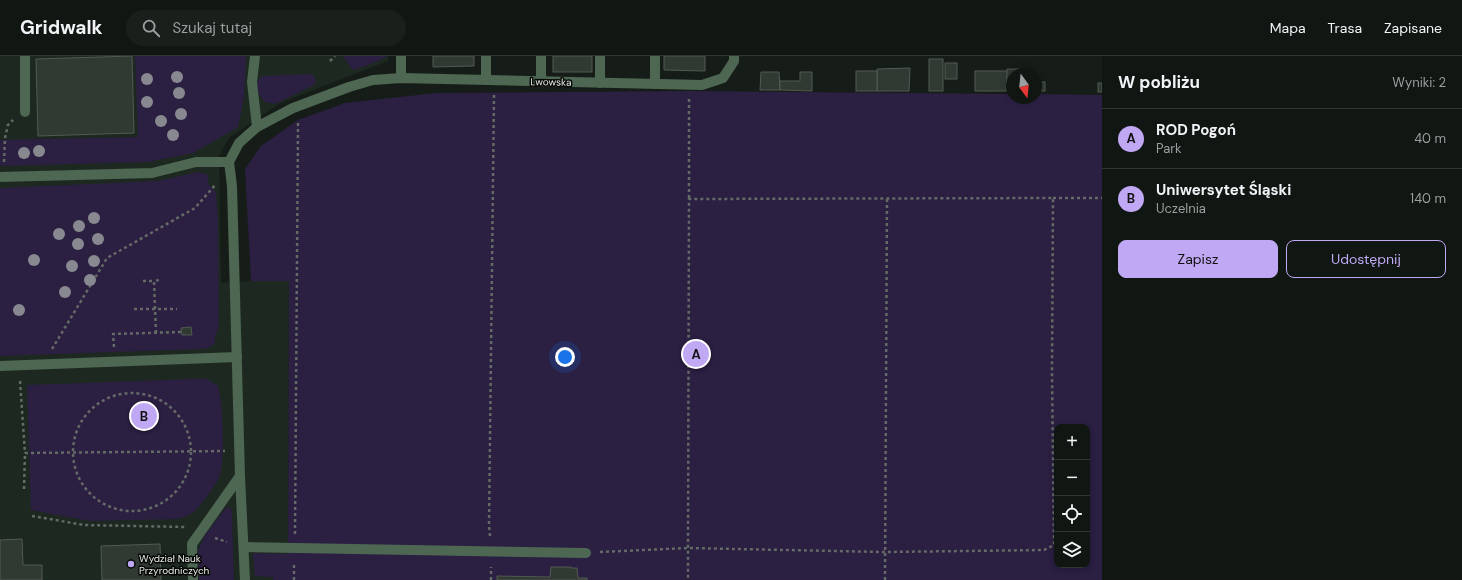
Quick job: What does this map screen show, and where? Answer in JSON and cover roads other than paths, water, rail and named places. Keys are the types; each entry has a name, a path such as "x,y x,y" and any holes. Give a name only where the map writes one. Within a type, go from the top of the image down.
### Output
{"street":[{"path":"25,56 25,112"},
{"path":"254,56 252,82 257,127"},
{"path":"401,56 401,78"},
{"path":"486,56 486,80"},
{"path":"541,56 541,82"},
{"path":"600,56 600,83"},
{"path":"655,56 655,84"},
{"name":"Lwowska","path":"229,162 239,143 257,127 293,108 349,87 373,80 401,78 541,82 702,84 723,78 734,61 734,56"},
{"path":"0,177 152,173 196,162 229,162 232,186 240,476 245,580"},
{"path":"0,366 237,357"},
{"path":"194,580 192,544 240,476"},
{"path":"244,547 586,553"}],"place":[{"name":"ROD Pogoń","path":"696,354"},
{"name":"Uniwersytet Śląski","path":"144,416"},
{"name":"Wydział Nauk Przyrodniczych","path":"131,564"}]}
